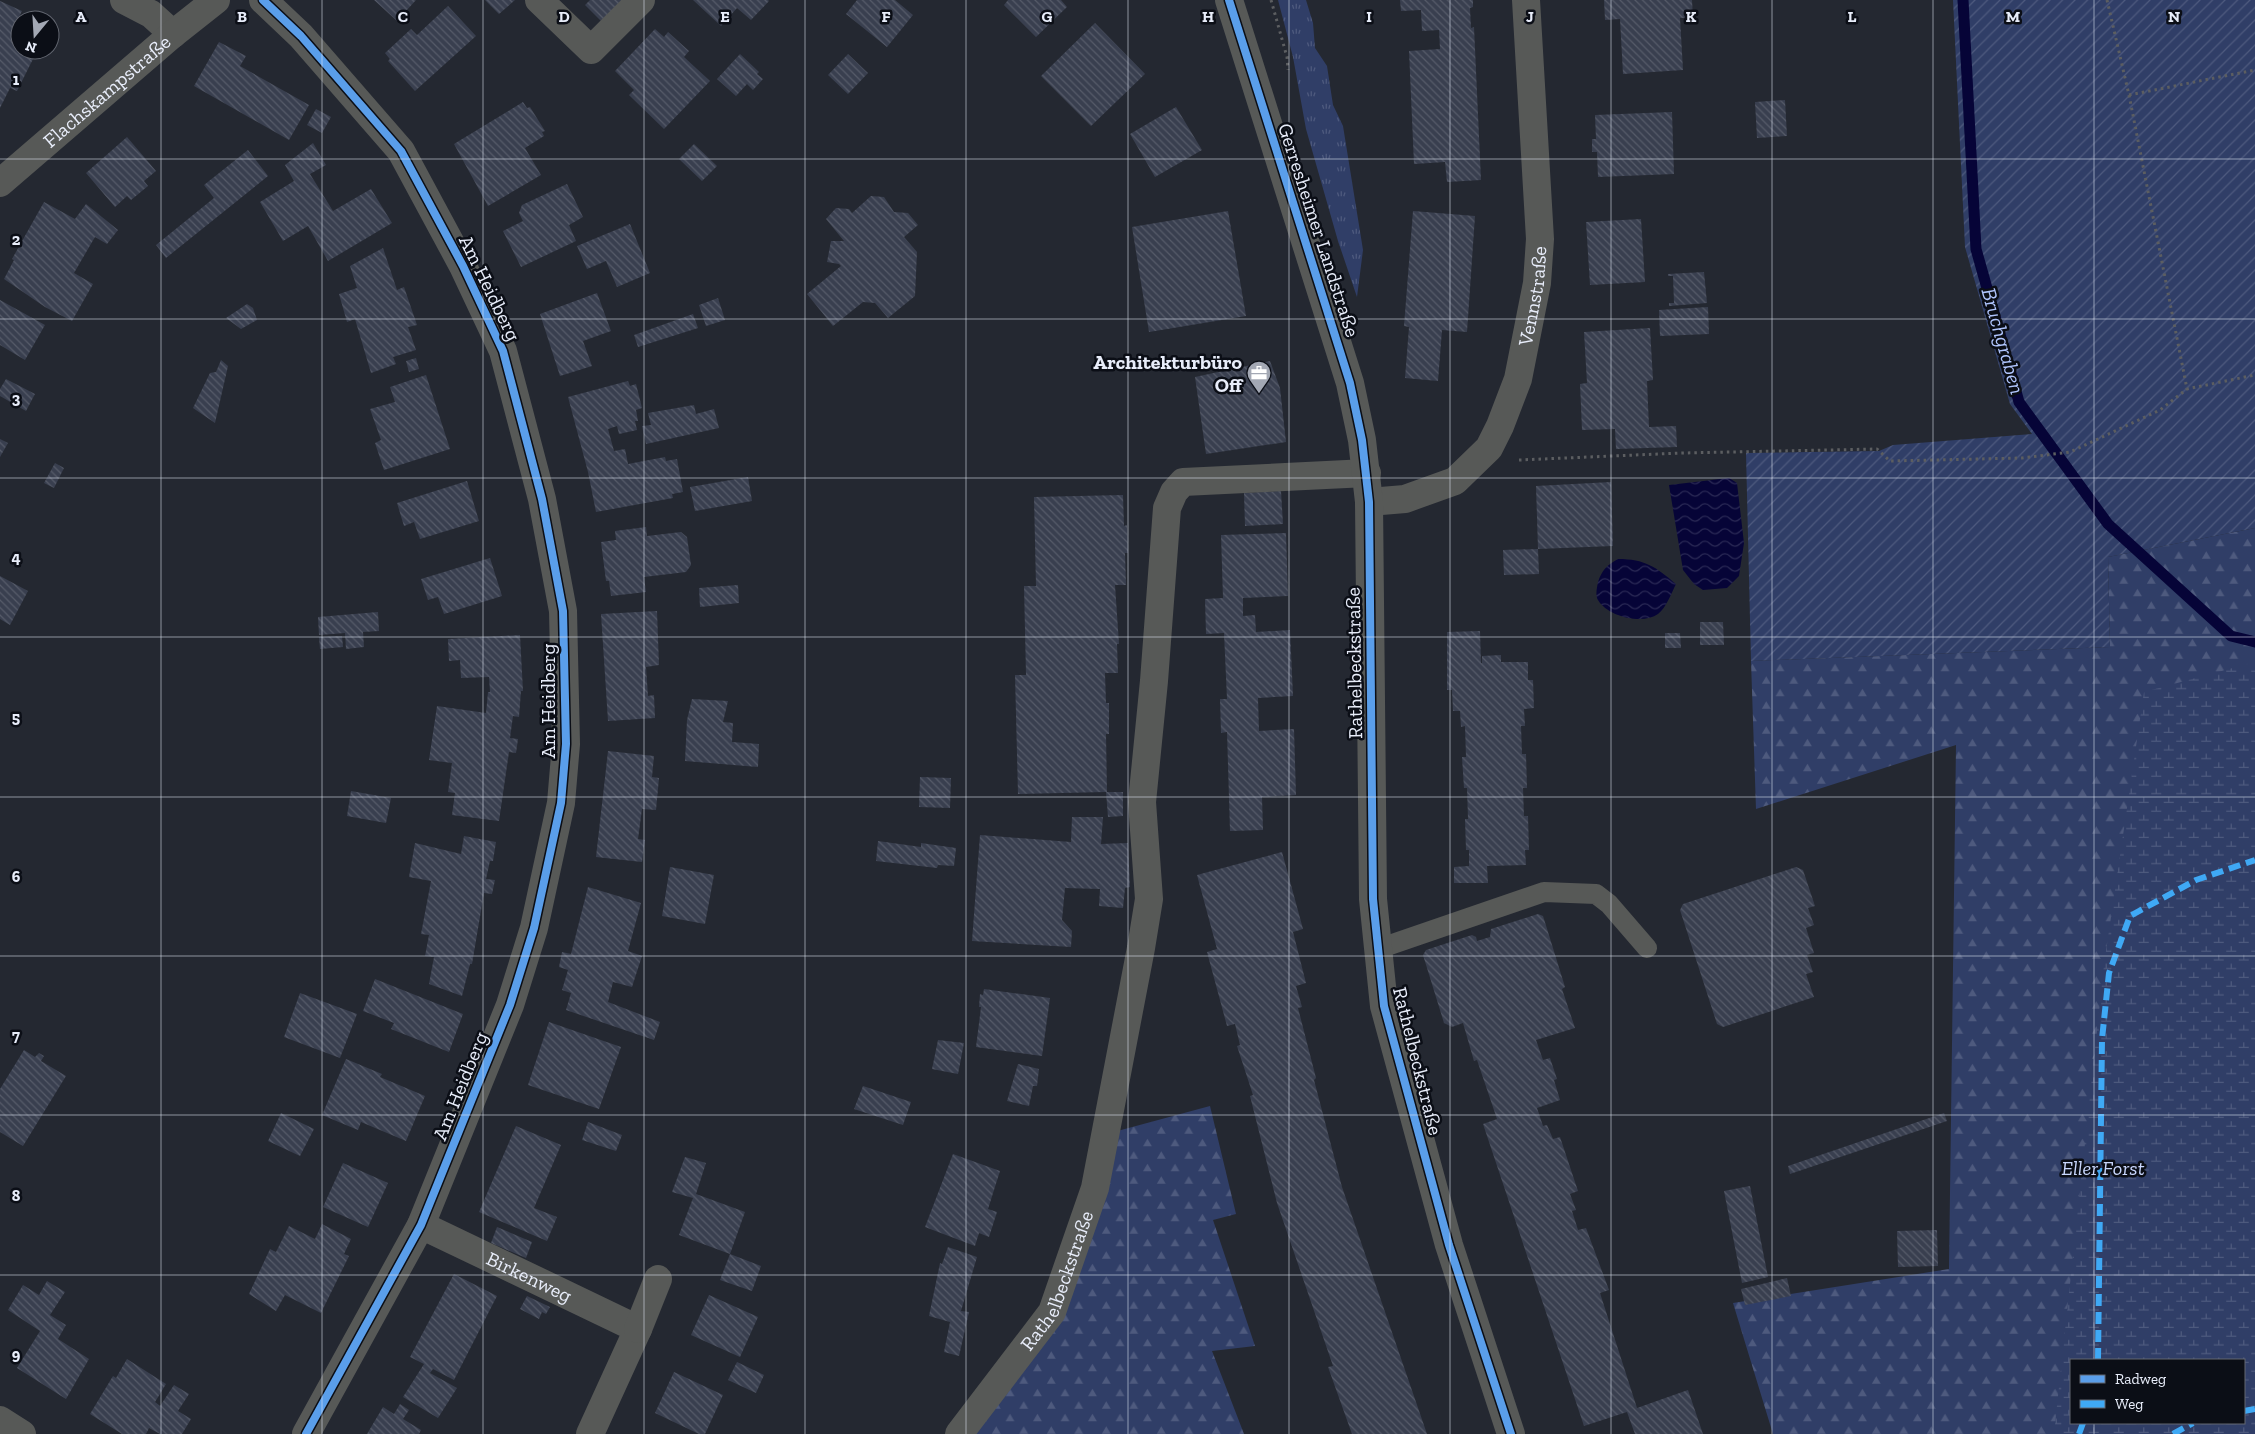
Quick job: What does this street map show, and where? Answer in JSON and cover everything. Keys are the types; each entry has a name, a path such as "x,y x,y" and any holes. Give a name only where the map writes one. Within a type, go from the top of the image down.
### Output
{"street":[{"path":"124,0 151,14 173,34"},
{"name":"Flachskampstraße","path":"0,183 173,34 216,0"},
{"name":"Am Heidberg","path":"263,0 300,36 401,151 467,275 503,351 542,499 563,611 566,744 562,803 534,928 510,1005 421,1225 306,1434"},
{"path":"539,0 591,50 641,0"},
{"name":"Gerresheimer Landstraße","path":"1229,0 1350,383 1362,440 1366,472"},
{"name":"Vennstraße","path":"1369,502 1405,499 1455,482 1489,448 1518,379 1537,283 1540,238 1526,0"},
{"name":"Rathelbeckstraße","path":"959,1434 1052,1312 1095,1188 1149,899 1142,802 1154,682 1167,508 1174,492 1183,482 1366,472 1369,502 1373,899 1384,1006 1446,1236 1511,1434"},
{"name":"Birkenweg","path":"421,1225 638,1329"},
{"path":"590,1434 638,1329 658,1279"},
{"path":"0,1420 22,1434"}],"lane":[{"path":"1378,949 1544,892 1596,894 1609,904 1647,948"}],"path":[{"path":"2107,0 2129,95 2187,389"},
{"path":"2129,95 2255,70"},
{"path":"1516,460 1682,453 1877,449 1890,461 2022,458 2050,455 2070,452 2160,410 2187,389 2255,375"}],"green space":[{"path":"1278,0 1306,0 1313,23 1315,48 1327,66 1333,105 1343,126 1363,250 1357,297 1338,241 1306,129 1293,57"},
{"path":"1953,0 2255,0 2255,528 2108,557 2110,647 1751,661 1746,453 1879,451 1893,445 2032,434 2010,404 1965,247"},
{"name":"Eller Forst","path":"2255,528 2255,1434 1773,1434 1733,1303 1949,1269 1956,745 1756,809 1751,661 2110,647 2108,557"},
{"path":"2255,662 2255,1434 2054,1434 2104,965 2144,692"},
{"path":"1210,1106 1236,1214 1213,1220 1255,1346 1212,1351 1244,1434 963,1434 1056,1313 1110,1133"}],"water":[{"path":"1729,478 1737,483 1744,543 1739,576 1727,588 1703,590 1694,584 1683,570 1669,485"},
{"path":"1618,559 1643,562 1650,565 1676,584 1666,604 1658,614 1644,619 1626,618 1609,611 1598,600 1597,589 1601,574"}],"building":[{"path":"374,0 416,0 397,21"},
{"path":"485,0 515,0 499,14"},
{"path":"590,0 622,0 602,22 585,5"},
{"path":"693,0 769,1 751,20 737,8 721,26"},
{"path":"857,0 895,0 913,15 887,47 846,14"},
{"path":"1008,0 1061,0 1067,7 1036,37 1004,5"},
{"path":"1400,0 1473,0 1473,7 1470,8 1471,28 1474,27 1481,180 1447,182 1445,162 1414,164 1409,51 1440,49 1439,30 1422,31 1421,10 1401,11"},
{"path":"1604,0 1692,0 1693,18 1680,18 1683,70 1623,74 1620,19 1605,20"},
{"path":"0,1 20,10 10,10 10,60 32,60 17,91 10,88 0,108"},
{"path":"448,6 476,36 415,91 388,61 390,59 385,53 411,29 417,35"},
{"path":"1095,23 1145,74 1091,126 1041,76"},
{"path":"655,29 664,37 668,32 689,51 684,57 710,81 664,129 629,95 634,90 615,71"},
{"path":"219,42 246,56 240,66 309,105 289,140 194,86"},
{"path":"740,54 759,72 757,74 763,79 753,90 747,84 736,96 717,79"},
{"path":"848,54 868,73 848,94 828,75"},
{"path":"1785,100 1787,136 1757,138 1755,102"},
{"path":"523,102 527,108 530,107 545,131 542,132 544,136 525,148 541,175 488,206 454,144"},
{"path":"1176,107 1202,150 1155,177 1130,134"},
{"path":"316,109 331,117 322,133 307,125"},
{"path":"1672,112 1674,174 1598,177 1597,152 1592,152 1592,139 1596,139 1595,115"},
{"path":"127,137 156,171 144,181 148,186 131,200 127,196 115,207 86,173"},
{"path":"313,143 326,165 310,174 333,211 371,189 392,223 328,261 308,226 283,241 260,202 294,181 285,165"},
{"path":"694,144 717,166 702,181 679,159"},
{"path":"248,150 268,176 166,258 156,245 214,198 204,185"},
{"path":"567,184 583,217 569,225 576,241 521,267 503,231 523,221 519,213 522,205"},
{"path":"871,196 884,197 894,212 908,213 918,225 904,237 917,252 915,296 888,318 875,303 863,302 833,326 807,294 841,266 827,262 831,241 844,241 826,219 836,208 849,209 852,213"},
{"path":"44,202 75,219 86,204 118,230 107,244 95,237 74,273 93,284 72,321 45,307 4,279 14,260 12,259"},
{"path":"1228,211 1246,316 1149,332 1132,227"},
{"path":"1413,211 1475,216 1467,332 1442,330 1438,381 1405,378 1409,327 1404,326"},
{"path":"1641,219 1645,282 1590,285 1586,222"},
{"path":"630,224 650,273 617,287 606,261 587,269 577,246"},
{"path":"383,248 397,290 404,287 417,325 408,327 416,350 393,357 396,364 371,373 355,319 347,322 339,294 357,288 350,266"},
{"path":"1704,272 1707,303 1669,306 1669,303 1674,303 1673,276 1668,276 1668,274"},
{"path":"597,293 611,331 583,341 592,366 560,376 540,314"},
{"path":"718,298 725,320 706,326 699,305"},
{"path":"0,300 45,325 25,360 0,345"},
{"path":"247,304 253,308 257,320 241,329 226,318"},
{"path":"1708,307 1709,334 1660,336 1659,310"},
{"path":"693,314 698,328 638,347 634,335"},
{"path":"1650,328 1653,380 1647,381 1649,427 1676,426 1677,447 1616,449 1615,429 1582,430 1580,384 1587,383 1584,332"},
{"path":"416,358 419,369 409,372 406,361"},
{"path":"221,360 228,366 215,423 193,408 210,373 216,372"},
{"path":"1270,361 1280,388 1286,442 1206,454 1195,377"},
{"path":"426,375 450,449 384,470 375,443 381,440 370,409 395,402 390,387"},
{"path":"6,379 35,394 26,411 0,396 0,389"},
{"path":"628,381 630,386 636,384 642,408 636,410 638,421 635,421 637,430 619,434 617,426 608,429 614,451 625,449 628,464 665,457 666,461 677,459 683,492 672,494 673,498 596,512 588,472 568,397"},
{"path":"694,405 696,414 714,409 719,428 646,444 642,426 651,425 648,413"},
{"path":"0,439 8,443 0,457"},
{"path":"55,463 64,468 54,488 44,483"},
{"path":"748,477 752,501 695,511 690,487"},
{"path":"467,481 479,521 420,539 414,522 404,526 397,503"},
{"path":"1611,482 1613,546 1538,549 1536,486"},
{"path":"1281,491 1283,524 1245,526 1244,493"},
{"path":"1123,495 1124,526 1127,525 1128,553 1125,553 1126,585 1115,585 1119,644 1117,644 1118,673 1105,673 1106,703 1109,703 1109,734 1106,734 1107,792 1123,792 1123,816 1108,817 1106,792 1018,794 1015,675 1026,675 1024,586 1036,586 1034,497"},
{"path":"646,527 647,536 681,532 687,537 691,565 686,572 644,577 646,592 611,596 609,581 606,581 601,542 616,540 615,531"},
{"path":"1286,533 1288,596 1243,598 1243,616 1255,615 1256,632 1290,630 1293,696 1258,698 1259,731 1294,729 1296,795 1262,797 1263,830 1230,831 1227,732 1221,733 1220,699 1227,699 1224,633 1206,634 1205,599 1223,598 1221,535"},
{"path":"1538,549 1539,574 1504,575 1503,550"},
{"path":"490,558 502,596 444,614 438,597 428,600 421,579"},
{"path":"0,576 28,591 10,625 0,619"},
{"path":"738,585 739,603 700,607 699,588"},
{"path":"657,611 659,665 646,667 648,696 654,695 655,718 608,721 601,614"},
{"path":"378,612 379,631 363,632 364,647 346,649 345,633 319,635 318,617"},
{"path":"1700,622 1723,622 1724,645 1700,645"},
{"path":"1480,631 1481,663 1482,656 1501,655 1501,662 1528,662 1528,680 1533,680 1534,708 1524,709 1525,726 1521,726 1522,754 1526,754 1527,788 1523,788 1524,816 1528,816 1529,850 1525,850 1526,865 1487,866 1488,883 1454,883 1454,867 1469,866 1469,850 1466,850 1467,788 1464,788 1462,757 1466,757 1465,726 1461,727 1460,711 1453,711 1452,690 1447,690 1447,632"},
{"path":"1665,633 1680,633 1681,648 1665,648"},
{"path":"520,635 523,691 521,691 519,717 513,716 510,738 518,739 516,753 509,752 499,821 452,815 455,793 448,792 452,763 429,760 437,706 486,713 488,692 490,692 489,677 461,678 460,660 449,661 448,639"},
{"path":"342,636 343,647 320,649 319,637"},
{"path":"692,699 728,701 723,722 733,723 732,742 759,744 758,767 685,761 687,720"},
{"path":"608,751 654,756 652,777 659,778 656,810 642,809 638,839 645,840 642,862 596,857"},
{"path":"920,777 951,778 950,808 919,807"},
{"path":"351,791 391,798 386,823 347,816"},
{"path":"1072,817 1103,817 1101,844 1128,843 1130,887 1125,888 1123,908 1099,906 1100,889 1065,888 1062,920 1072,931 1071,947 972,941 980,835 1071,842"},
{"path":"464,836 496,842 493,861 490,861 486,879 495,880 492,894 484,893 472,964 470,964 462,996 429,984 434,957 425,956 429,935 421,934 431,881 409,877 415,843 461,854"},
{"path":"878,841 921,847 921,843 956,848 954,866 938,865 937,868 876,861"},
{"path":"1282,852 1303,929 1293,932 1306,983 1296,986 1302,1007 1298,1008 1316,1078 1314,1080 1342,1187 1427,1434 1352,1434 1328,1367 1333,1366 1277,1203 1250,1096 1253,1095 1237,1046 1240,1045 1235,1024 1227,1026 1207,952 1217,949 1197,875"},
{"path":"670,867 714,875 705,924 662,916"},
{"path":"1796,867 1803,870 1815,906 1808,908 1814,925 1806,928 1814,953 1807,955 1813,972 1806,974 1814,997 1723,1027 1717,1024 1680,910 1683,904"},
{"path":"588,887 641,903 628,951 642,956 632,987 613,982 608,1002 660,1022 654,1040 566,1010 571,993 562,990 568,970 559,967 562,952 571,954"},
{"path":"1538,914 1543,916 1565,987 1562,989 1575,1028 1536,1040 1543,1060 1550,1058 1557,1079 1554,1080 1560,1100 1537,1108 1543,1126 1547,1125 1553,1139 1560,1137 1578,1191 1570,1194 1576,1210 1572,1211 1578,1230 1586,1228 1609,1290 1600,1293 1637,1408 1688,1390 1703,1434 1635,1434 1627,1412 1584,1426 1483,1124 1497,1119 1477,1060 1474,1061 1463,1023 1452,1027 1444,1023 1423,955 1426,950 1472,935 1476,937 1477,941 1490,937 1491,929"},
{"path":"375,979 463,1014 449,1052 391,1029 394,1023 363,1011"},
{"path":"984,989 1050,998 1042,1056 976,1047 981,1007 979,1007 980,994 983,995"},
{"path":"300,993 357,1014 340,1058 284,1037"},
{"path":"549,1022 621,1047 599,1109 528,1085"},
{"path":"938,1040 964,1043 958,1074 932,1069"},
{"path":"24,1050 35,1057 39,1053 44,1056 41,1061 66,1076 23,1146 0,1132 0,1089"},
{"path":"346,1059 382,1074 380,1077 425,1096 406,1141 361,1122 358,1130 322,1115"},
{"path":"1018,1064 1039,1069 1037,1086 1033,1086 1029,1106 1007,1101"},
{"path":"863,1086 911,1102 903,1125 854,1109"},
{"path":"281,1113 314,1129 300,1156 268,1141"},
{"path":"1944,1113 1947,1121 1790,1174 1788,1166"},
{"path":"588,1122 622,1135 616,1151 582,1140"},
{"path":"516,1126 561,1145 534,1208 557,1217 547,1241 479,1212"},
{"path":"953,1154 1000,1171 988,1209 997,1212 989,1237 979,1233 975,1246 925,1227"},
{"path":"685,1157 706,1163 696,1194 745,1212 730,1254 679,1235 693,1198 672,1192"},
{"path":"343,1163 388,1183 368,1227 323,1207"},
{"path":"1750,1186 1768,1277 1742,1283 1724,1191"},
{"path":"322,1224 351,1239 344,1254 349,1256 321,1313 285,1295 276,1311 249,1294 270,1249 276,1252 289,1226 315,1239"},
{"path":"497,1227 532,1242 526,1258 491,1243"},
{"path":"1937,1230 1938,1266 1898,1267 1897,1231"},
{"path":"948,1247 977,1257 961,1311 969,1312 959,1356 944,1352 950,1322 929,1316 940,1263 942,1264"},
{"path":"730,1254 761,1266 752,1291 720,1280"},
{"path":"454,1274 497,1296 454,1380 433,1369 430,1373 457,1388 438,1418 403,1397 424,1364 410,1357"},
{"path":"1787,1278 1791,1296 1745,1305 1741,1289"},
{"path":"47,1281 65,1292 50,1315 66,1325 58,1339 89,1359 66,1399 17,1368 40,1331 8,1310 23,1285 39,1295"},
{"path":"709,1295 758,1317 740,1357 691,1335"},
{"path":"527,1296 550,1307 546,1314 542,1312 539,1319 520,1309"},
{"path":"127,1359 166,1384 155,1402 160,1406 174,1385 189,1394 178,1411 191,1419 182,1434 160,1434 149,1428 146,1434 122,1434 90,1414 113,1376 116,1378"},
{"path":"737,1362 764,1375 756,1393 728,1380"},
{"path":"674,1372 723,1395 705,1434 699,1434 655,1413"},
{"path":"400,1404 409,1410 403,1419 421,1430 419,1434 367,1434 383,1407 394,1414"}],"waterway":[{"name":"Bruchgraben","path":"1963,0 1976,249 2019,402 2108,524 2231,636 2255,642"}],"marked path":[{"path":"2098,1359 2102,1039 2109,973 2130,916 2196,880 2255,860"},
{"path":"2245,1411 2255,1409"},
{"path":"2079,1434 2083,1424"},
{"path":"2173,1434 2191,1424"}],"cycle path":[{"path":"263,0 301,36 401,151 463,266 503,351 542,499 563,611 566,744 561,803 534,928 510,1005 421,1225 306,1434"},
{"path":"1229,0 1350,383 1362,440 1369,502 1373,899 1384,1006 1449,1245 1511,1434"}],"place":[{"name":"Architekturbüro Off","path":"1259,394"}]}
